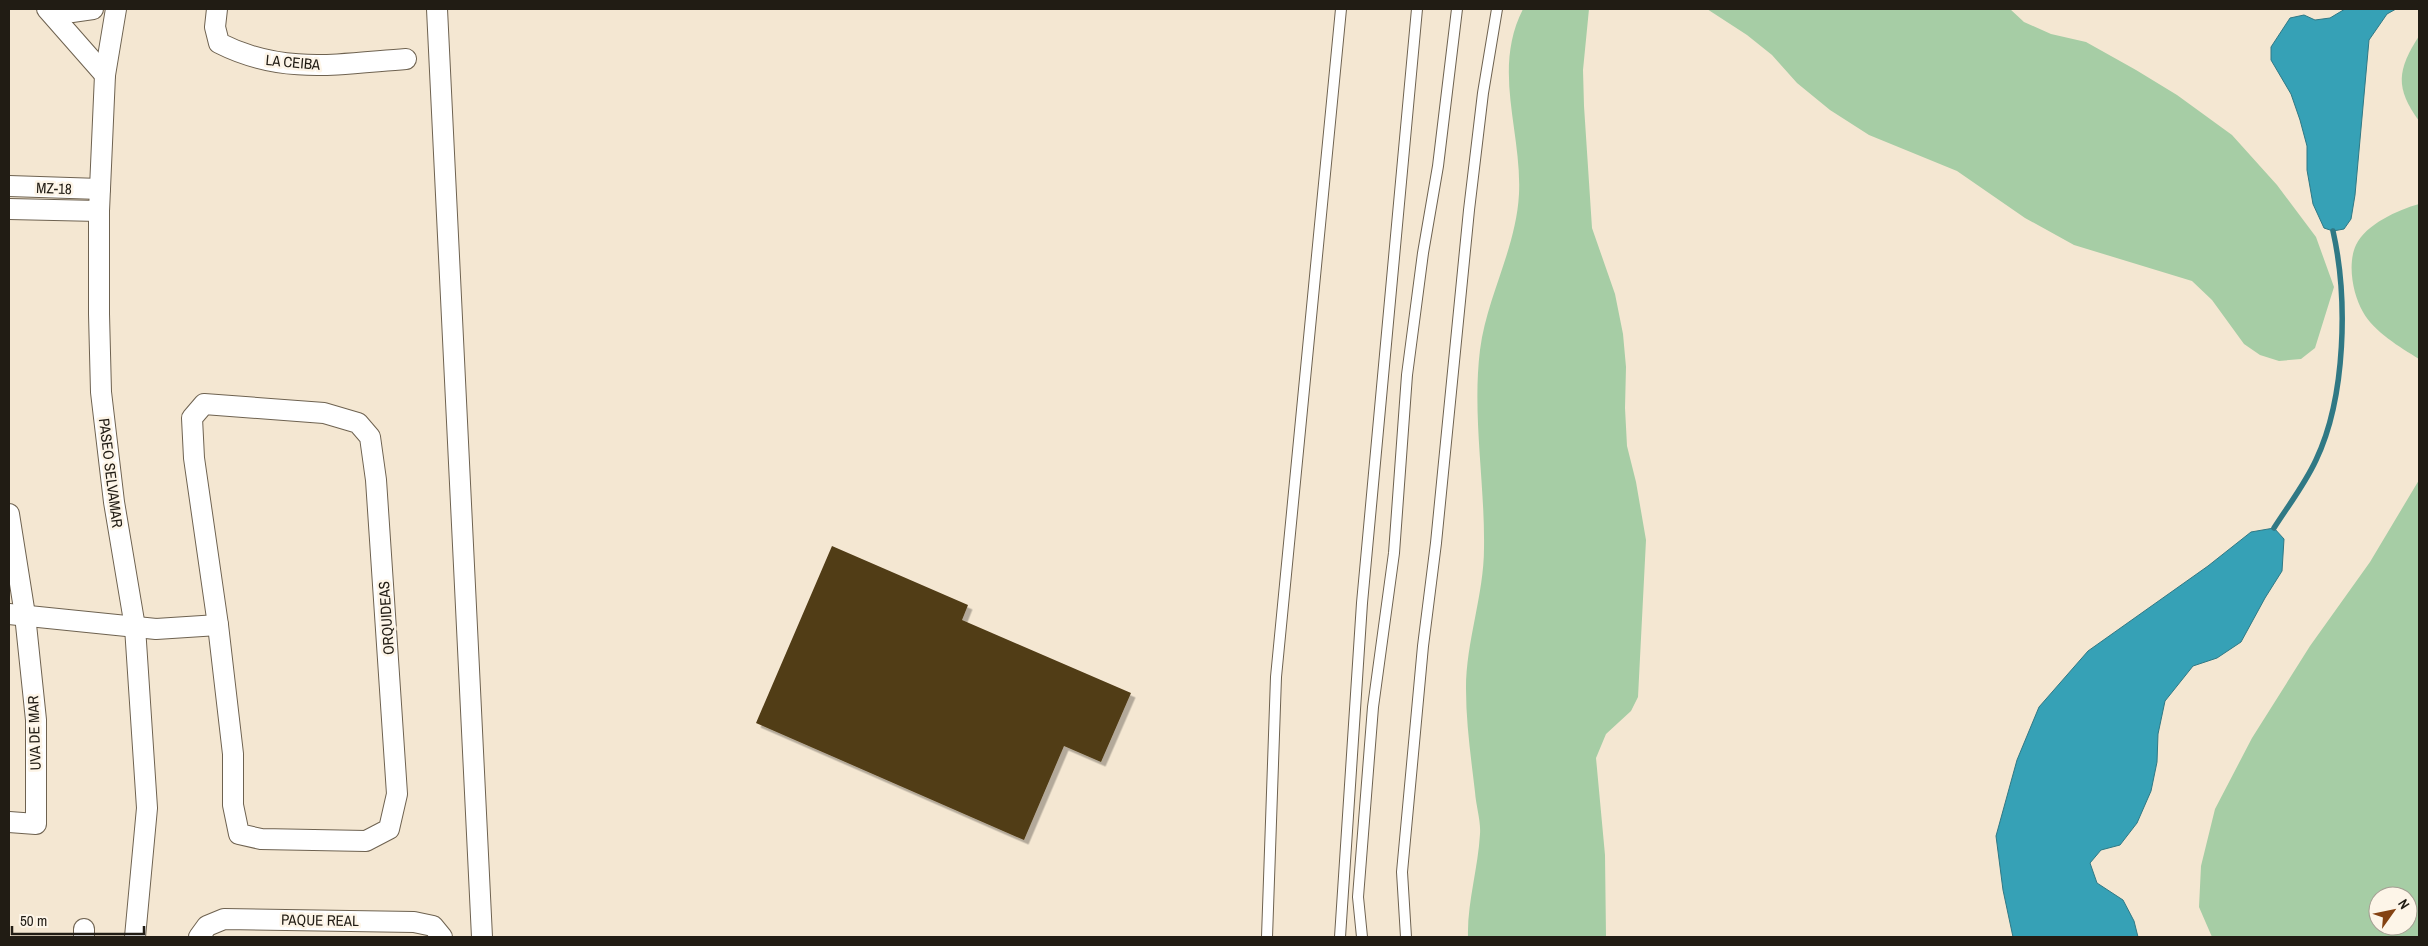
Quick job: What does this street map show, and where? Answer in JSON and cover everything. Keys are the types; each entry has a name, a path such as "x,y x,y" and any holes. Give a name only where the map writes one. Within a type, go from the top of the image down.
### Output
{"street":[{"path":"47,9 104,75"},
{"path":"69,9 72,12 93,9"},
{"name":"PASEO SELVAMAR","path":"116,9 104,75 99,211 101,392 114,502 141,628 147,808 135,937"},
{"name":"LA CEIBA","path":"217,9 214,27 219,43 256,59 313,66 406,59"},
{"path":"437,9 482,937"},
{"name":"MZ-18","path":"9,186 100,189"},
{"name":"MZ-18","path":"9,209 99,211"},
{"name":"ORQUIDEAS","path":"204,404 324,413 358,423 370,437 376,480 397,794 389,829 366,841 261,840 239,834 233,805 233,754 218,622 194,458 192,418 204,404"},
{"name":"UVA DE MAR","path":"9,514 17,615 36,720 36,824 9,822"},
{"path":"17,615 141,628 171,622 218,622"},
{"name":"PAQUE REAL","path":"199,937 207,926 224,919 414,922 432,926 442,937"}],"lane":[{"path":"1267,937 1276,677 1341,9"},
{"path":"1340,937 1362,603 1417,9"},
{"path":"1362,937 1358,897 1373,707 1394,553 1406,375 1422,253 1438,166 1457,9"},
{"path":"1406,937 1402,872 1423,646 1436,543 1470,200 1483,93 1497,9"}],"green space":[{"path":"1523,9 1589,9 1583,70 1592,228 1615,294 1623,334 1626,367 1625,408 1627,446 1636,482 1646,540 1638,697 1631,711 1606,734 1596,758 1605,855 1606,937 1468,937 1469,911 1480,829 1469,740 1466,689 1469,653 1481,583 1484,548 1477,399 1478,375 1484,330 1513,234 1517,214 1519,170 1509,78 1514,32"},
{"path":"1707,9 2010,9 2024,22 2051,34 2086,42 2177,95 2232,135 2277,185 2316,237 2334,287 2315,348 2301,359 2279,361 2260,355 2244,344 2212,300 2192,281 2074,245 2025,218 1957,171 1869,135 1830,110 1797,83 1772,55 1747,35"},
{"path":"2419,36 2419,121 2406,99 2402,79 2406,59"},
{"path":"2419,204 2419,359 2388,338 2374,326 2363,312 2356,297 2352,279 2352,261 2356,245 2361,237 2375,224 2392,214"},
{"path":"2419,480 2419,937 2212,937 2199,907 2201,866 2215,809 2252,738 2310,646 2370,562"}],"water":[{"path":"2345,9 2396,9 2387,14 2369,40 2355,195 2351,219 2344,229 2333,231 2324,228 2313,204 2307,170 2307,146 2291,94 2271,60 2271,47 2290,18 2304,15 2315,20 2330,18"},
{"path":"2274,528 2284,539 2282,571 2241,642 2217,658 2193,666 2165,701 2158,734 2157,762 2151,791 2137,823 2120,845 2101,850 2090,863 2097,883 2123,900 2134,921 2138,937 2013,937 2003,890 1996,836 2017,760 2039,707 2088,651 2208,566 2251,532"}],"building":[{"path":"832,546 968,605 962,620 1131,693 1101,762 1064,746 1024,840 756,723"}],"waterway":[{"path":"2274,528 2302,486 2316,460 2326,435 2339,378 2342,316 2341,286 2333,231"}]}
